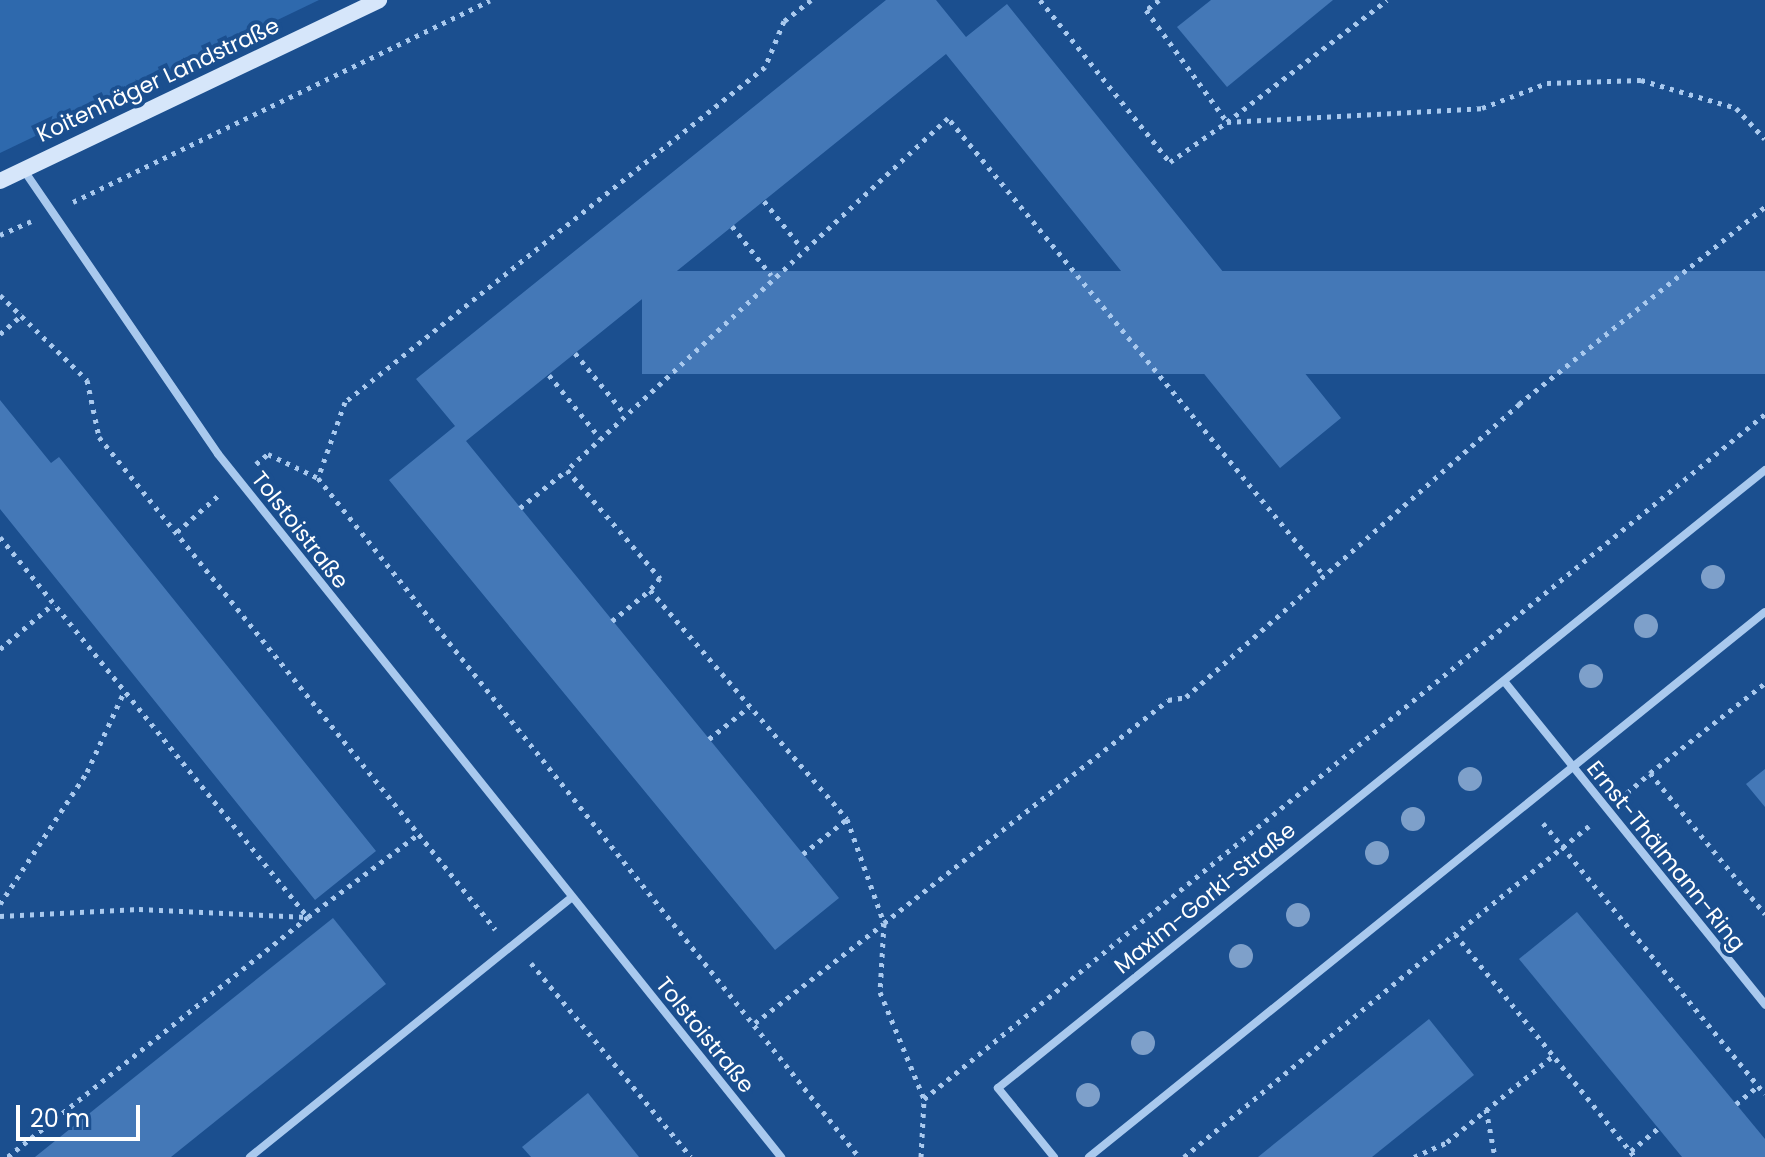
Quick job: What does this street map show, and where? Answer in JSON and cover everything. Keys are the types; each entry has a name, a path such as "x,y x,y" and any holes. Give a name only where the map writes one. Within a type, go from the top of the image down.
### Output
{"main road":[{"name":"Koitenhäger Landstraße","path":"0,181 379,0"}],"street":[{"name":"Tolstoistraße","path":"23,169 49,213 218,454 570,899 781,1157"},
{"name":"Maxim-Gorki-Straße","path":"1054,1157 998,1088 1765,470"},
{"path":"1089,1157 1570,766 1765,612"},
{"path":"1504,681 1570,766"},
{"name":"Ernst-Thälmann-Ring","path":"1570,766 1765,1005"},
{"path":"250,1157 570,899"}],"path":[{"path":"0,235 490,0"},
{"path":"811,0 784,21 754,77 345,402 318,478 859,1157"},
{"path":"1040,0 1170,162 1387,0"},
{"path":"1159,0 1146,10 1227,122"},
{"path":"1227,122 1482,108 1547,83 1641,80 1736,108 1765,139"},
{"path":"520,508 567,470 801,247 948,118 1321,572"},
{"path":"764,201 801,247"},
{"path":"754,1023 1168,700 1186,697 1321,572 1765,207"},
{"path":"732,226 771,275"},
{"path":"0,295 23,314 87,380 99,437 416,836 515,944 691,1157"},
{"path":"0,334 23,314"},
{"path":"575,353 625,414"},
{"path":"549,375 600,438"},
{"path":"924,1099 1765,414"},
{"path":"567,470 660,578 612,621"},
{"path":"0,537 308,917"},
{"path":"650,590 847,819 884,923 880,992 924,1099 921,1157"},
{"path":"0,649 53,604"},
{"path":"1184,1157 1564,848 1650,773 1765,683"},
{"path":"0,904 87,772 124,692"},
{"path":"709,739 749,707"},
{"path":"1650,773 1765,914"},
{"path":"1526,802 1765,1094"},
{"path":"803,854 847,819"},
{"path":"7,1157 308,917 416,836"},
{"path":"0,916 139,909 308,917"},
{"path":"1455,934 1633,1154 1658,1128"},
{"path":"1414,1157 1486,1109 1553,1056"},
{"path":"1736,1104 1758,1086"},
{"path":"1486,1109 1495,1157"}],"shaded area":[{"path":"0,0 319,0 0,153"}],"building":[{"path":"886,0 936,0 966,37 1007,4 1341,418 1280,468 946,54 466,441 839,898 775,950 389,480 455,426 416,379"},
{"path":"1211,0 1333,0 1227,87 1177,27"},
{"path":"642,271 1765,271 1765,374 642,374"},
{"path":"0,400 51,463 59,457 376,851 315,900 0,509"},
{"path":"1765,769 1765,807 1746,784"},
{"path":"1577,912 1765,1139 1765,1157 1682,1157 1519,959"},
{"path":"333,918 386,984 297,1056 171,1157 35,1157"},
{"path":"1429,1019 1474,1075 1372,1157 1258,1157"},
{"path":"588,1093 639,1157 531,1157 522,1147"}]}
